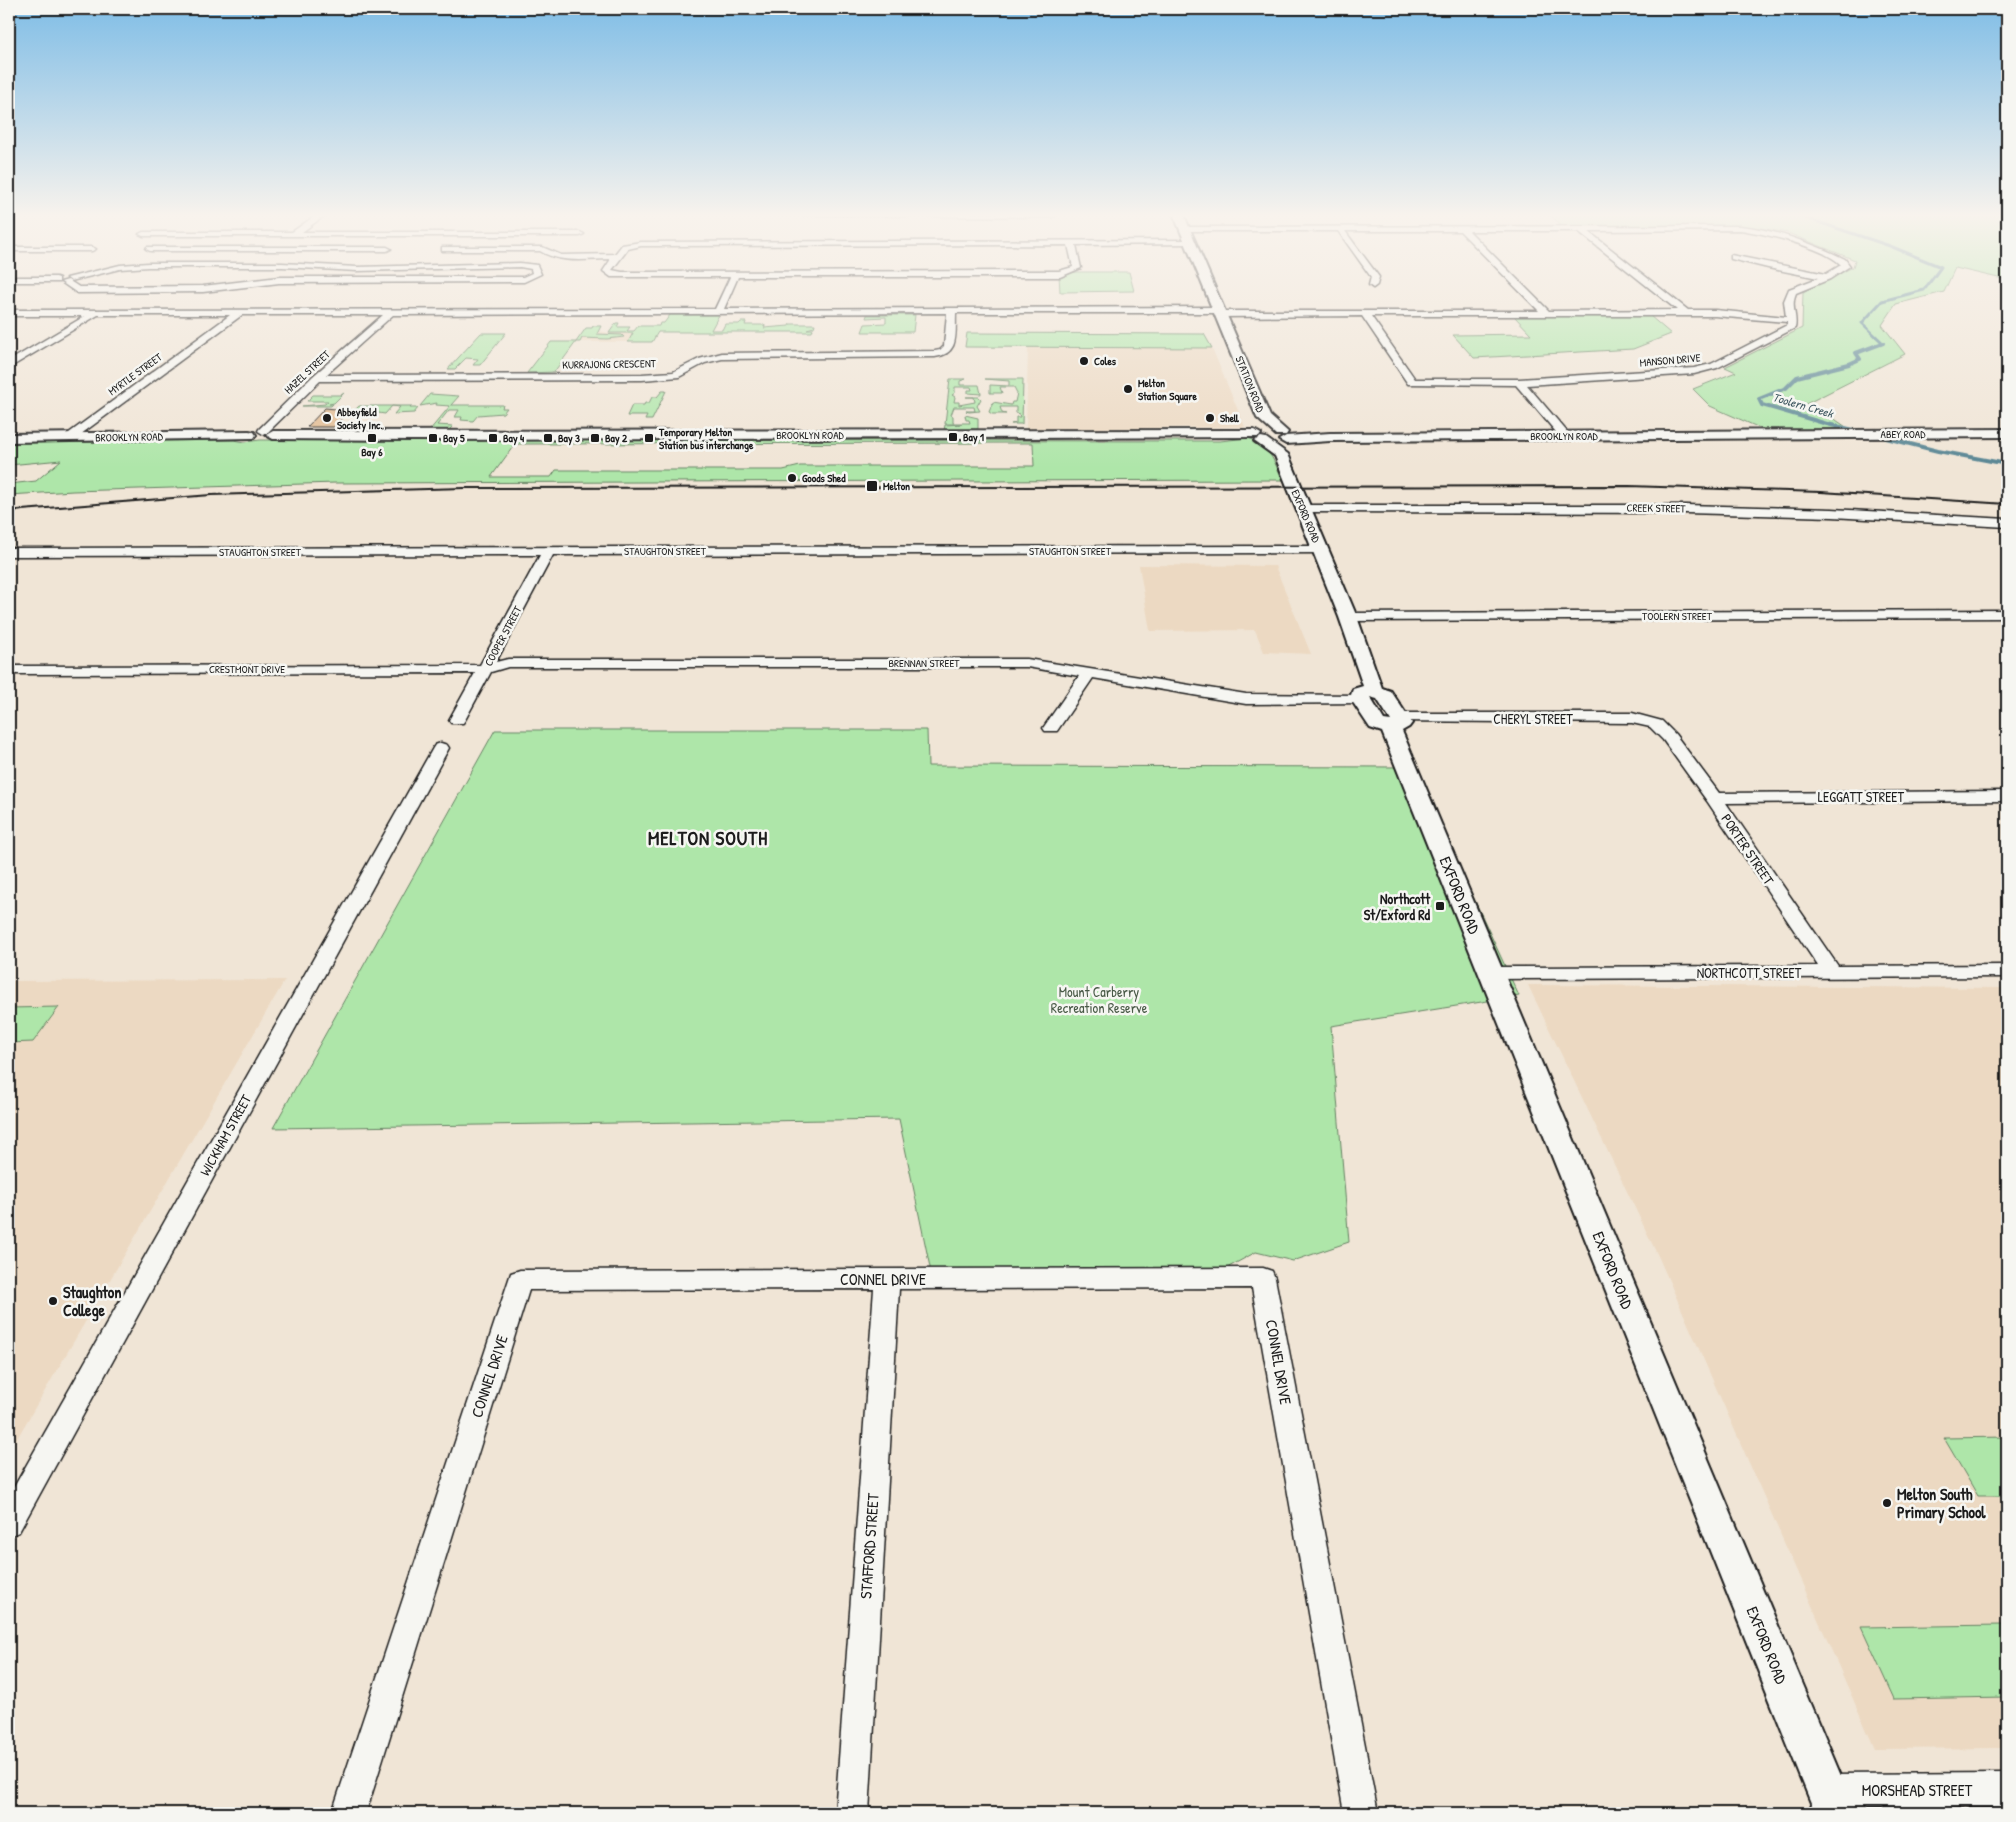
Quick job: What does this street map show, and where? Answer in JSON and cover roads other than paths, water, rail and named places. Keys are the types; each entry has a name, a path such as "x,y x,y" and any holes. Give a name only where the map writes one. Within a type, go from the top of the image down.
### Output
{"street":[{"path":"718,312 724,298"},
{"name":"STATION ROAD","path":"1214,298 1264,418 1283,440"},
{"path":"1531,298 1546,313"},
{"path":"1668,298 1686,313"},
{"path":"9,313 952,311 1365,314 1686,313 1730,314 1792,320 1788,302 1790,298"},
{"name":"KURRAJONG CRESCENT","path":"317,378 642,378 675,375 702,361 722,356 935,354 943,353 949,347 952,311"},
{"name":"MYRTLE STREET","path":"69,438 240,312"},
{"name":"HAZEL STREET","path":"262,434 317,378 391,312"},
{"path":"9,365 97,313"},
{"name":"MANSON DRIVE","path":"1365,314 1412,382 1519,382 1704,369 1714,366 1792,326 1792,320"},
{"path":"1519,382 1565,436"},
{"name":"STATION ROAD","path":"1256,437 1264,418"},
{"name":"BROOKLYN ROAD","path":"9,438 262,434 413,436 1227,435 1256,437 1270,431 1283,440 1330,437 1798,434"},
{"name":"ABEY ROAD","path":"1798,434 2007,433"},
{"path":"1256,437 1283,440"},
{"name":"EXFORD ROAD","path":"1283,440 1304,509 1348,617 1367,695 1384,695 1492,973 1831,1802"},
{"name":"CREEK STREET","path":"1304,509 1705,509 1832,513 2007,523"},
{"name":"STAUGHTON STREET","path":"9,552 1321,550"},
{"name":"COOPER STREET","path":"456,720 548,551"},
{"name":"TOOLERN STREET","path":"1348,617 2007,614"},
{"name":"BRENNAN STREET","path":"485,669 508,663 1027,662 1246,699 1367,695"},
{"name":"CRESTMONT DRIVE","path":"9,670 485,669"},
{"path":"1051,728 1090,673"},
{"name":"CHERYL STREET","path":"1395,722 1632,718 1651,721 1662,729"},
{"name":"PORTER STREET","path":"1662,729 1714,798 1832,971"},
{"name":"WICKHAM STREET","path":"9,1523 441,748"},
{"name":"LEGGATT STREET","path":"1714,798 2007,796"},
{"name":"NORTHCOTT STREET","path":"1492,973 2007,970"},
{"name":"CONNEL DRIVE","path":"349,1813 520,1280 1263,1278 1361,1813"},
{"name":"STAFFORD STREET","path":"852,1813 887,1279"},
{"name":"MORSHEAD STREET","path":"1831,1802 2007,1790"}],"waterway":[{"name":"Toolern Creek","path":"1883,343 1862,323 1882,301 1893,298"},
{"name":"Toolern Creek","path":"1863,432 1827,424 1762,405 1759,399 1786,388 1797,377 1849,364 1860,359 1856,353 1883,343"},
{"name":"Toolern Creek","path":"1878,436 1938,451 2007,464"}],"railway":[{"path":"21,510 9,511 211,495 464,488 1629,486 1821,492 2007,504"}],"place":[{"name":"Coles","path":"1084,361"},
{"name":"Melton Station Square","path":"1128,389"},
{"name":"Abbeyfield Society Inc.","path":"327,418"},
{"name":"Shell","path":"1210,418"},
{"name":"Bay 1","path":"953,437"},
{"name":"Bay 6","path":"372,438"},
{"name":"Bay 5","path":"433,438"},
{"name":"Bay 4","path":"493,438"},
{"name":"Bay 3","path":"548,438"},
{"name":"Bay 2","path":"595,438"},
{"name":"Temporary Melton Station bus interchange","path":"649,438"},
{"name":"Goods Shed","path":"792,478"},
{"name":"Melton","path":"872,486"},
{"name":"Northcott St/Exford Rd","path":"1440,906"},
{"name":"Staughton College","path":"53,1301"},
{"name":"Melton South Primary School","path":"1887,1503"}],"district":[{"name":"MELTON SOUTH","path":"708,838"}],"park label":[{"name":"Mount Carberry Recreation Reserve","path":"1099,1000"}]}
